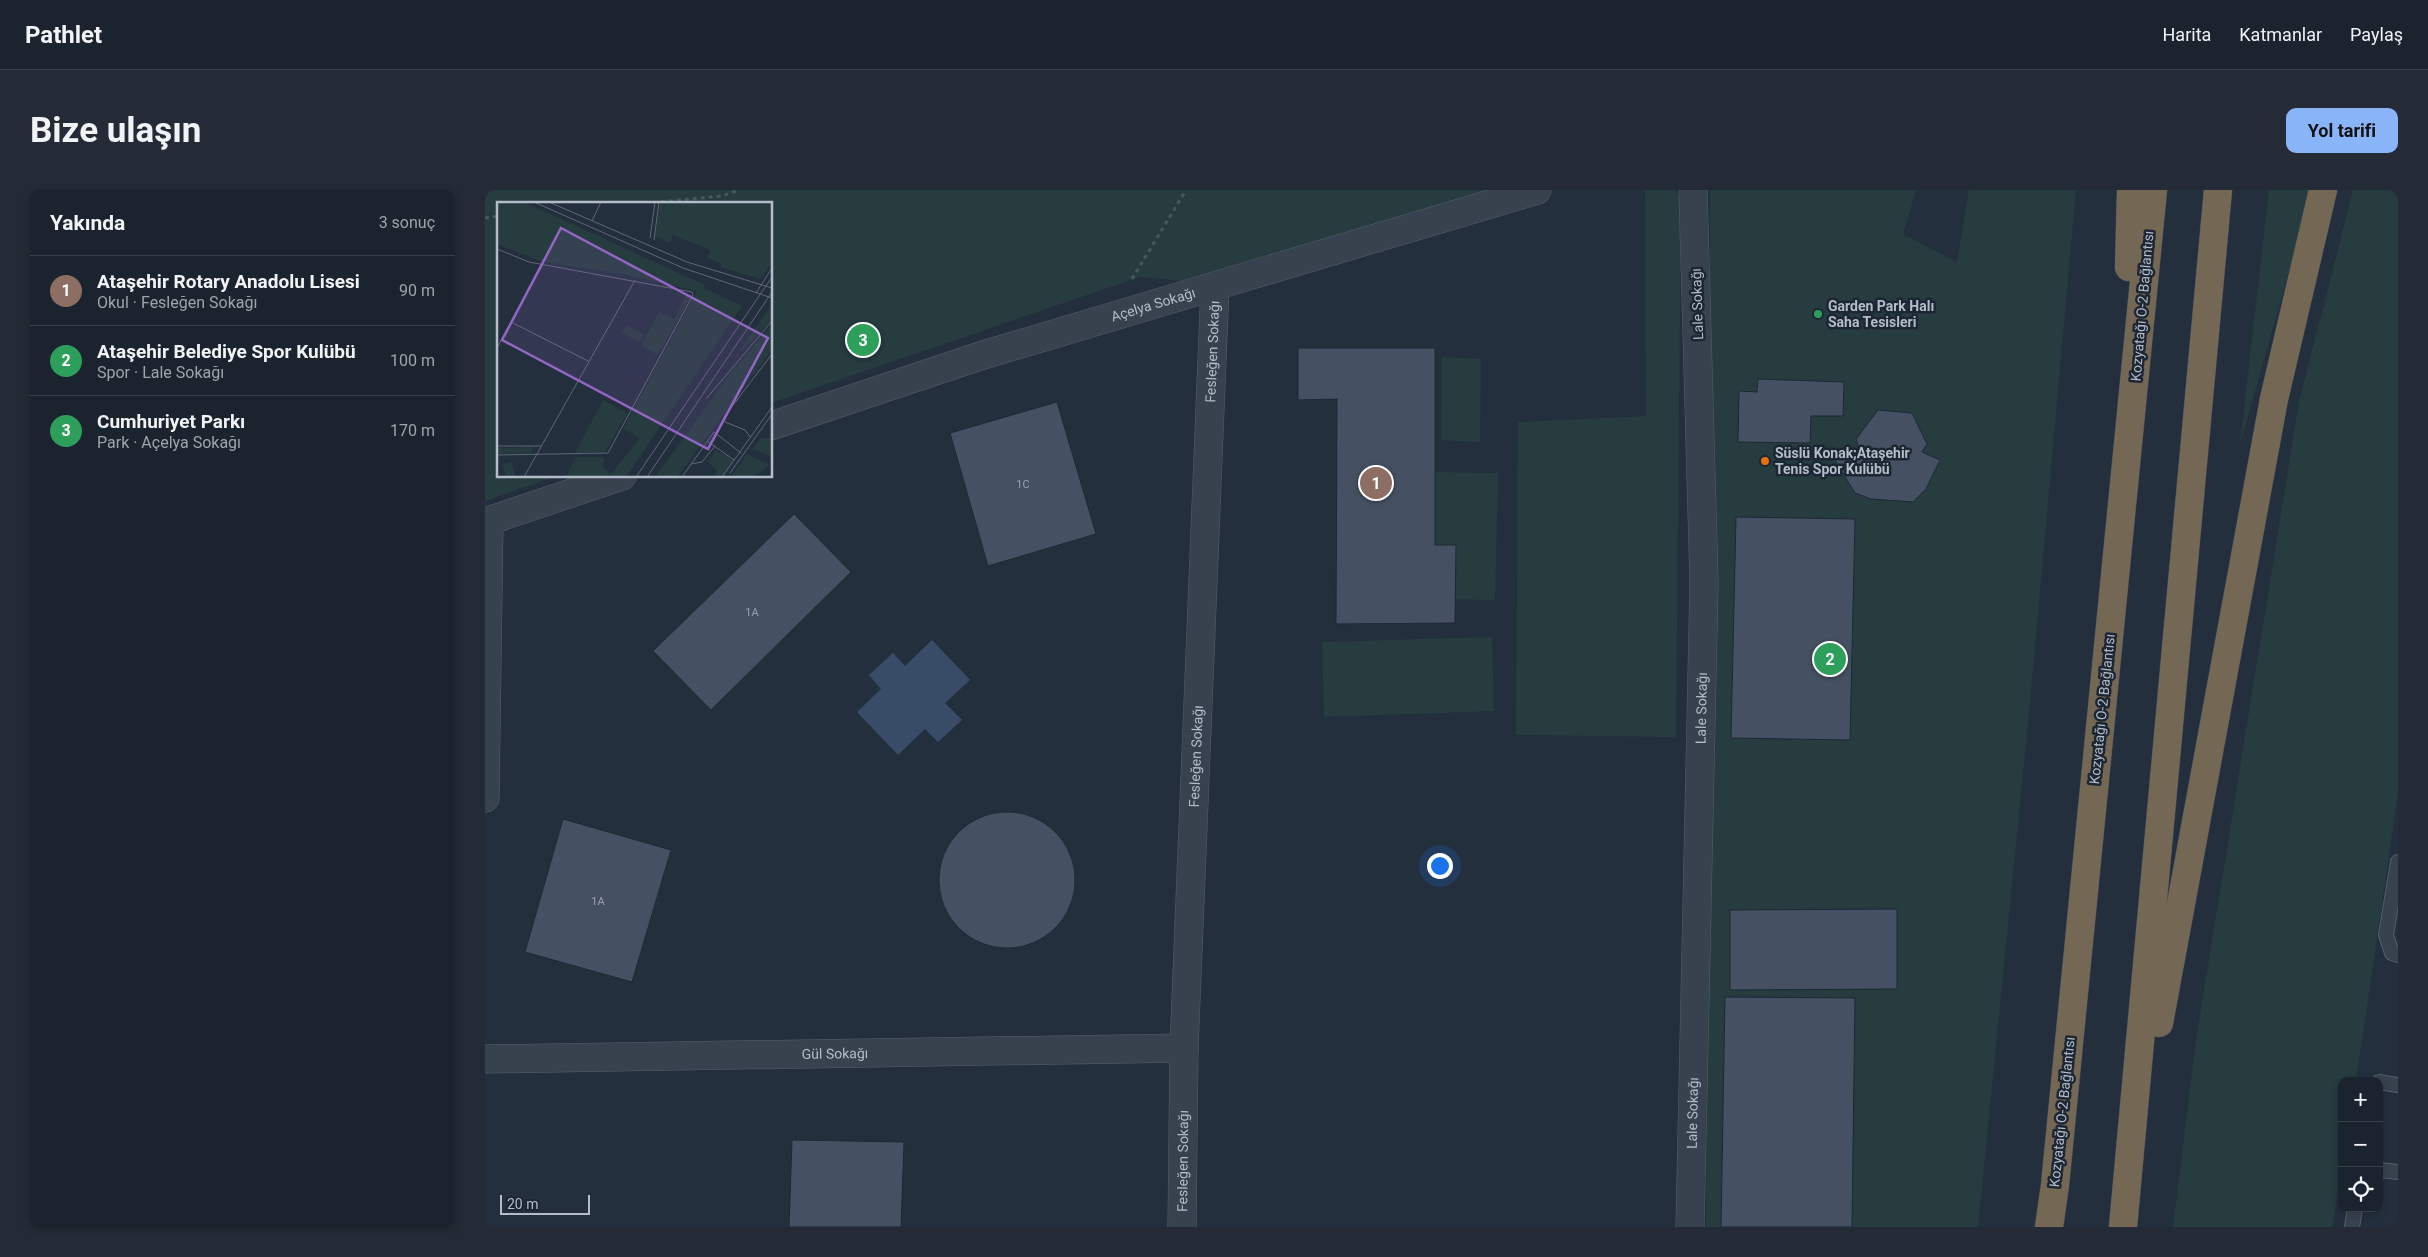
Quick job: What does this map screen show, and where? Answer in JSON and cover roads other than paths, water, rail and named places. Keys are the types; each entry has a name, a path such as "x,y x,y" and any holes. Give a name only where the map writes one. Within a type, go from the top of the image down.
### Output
{"highway":[{"path":"2126,473 2131,190"},
{"name":"Kozyatağı O-2 Bağlantısı","path":"2049,1227 2056,1175 2153,190"},
{"path":"2127,1199 2218,190"},
{"path":"2123,1227 2273,399 2323,190"}],"street":[{"name":"Açelya Sokağı","path":"773,425 981,356 1537,190"},
{"name":"Lale Sokağı","path":"1690,1227 1705,583 1693,190"},
{"name":"Fesleğen Sokağı","path":"1182,1227 1184,1048 1215,286"},
{"path":"485,798 487,521 616,478"},
{"name":"Gül Sokağı","path":"485,1059 1184,1048"}],"lane":[{"path":"2398,862 2386,935 2392,953 2398,955"},
{"path":"2383,1083 2398,1085"},
{"path":"2383,1170 2398,1172"},
{"path":"2352,1227 2354,1212"}],"water":[{"path":"932,640 970,680 945,703 962,720 938,742 925,729 898,755 857,712 881,689 869,675 893,653 905,666"}],"place":[{"name":"Garden Park Halı Saha Tesisleri","path":"1818,314"},
{"name":"Cumhuriyet Parkı","path":"863,340"},
{"name":"Süslü Konak;Ataşehir Tenis Spor Kulübü","path":"1765,461"},
{"name":"Ataşehir Rotary Anadolu Lisesi","path":"1376,483"},
{"name":"Ataşehir Belediye Spor Kulübü","path":"1830,659"}]}
